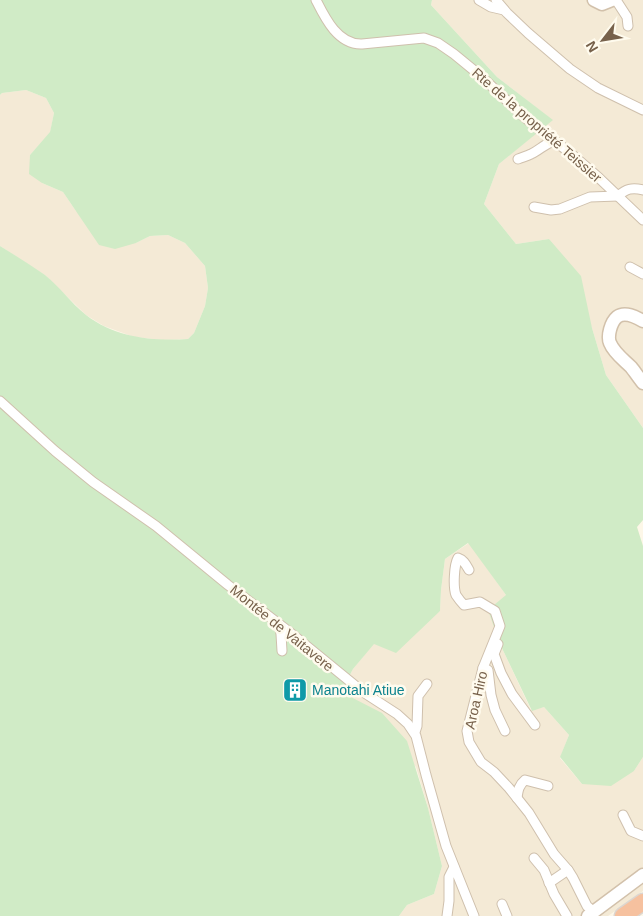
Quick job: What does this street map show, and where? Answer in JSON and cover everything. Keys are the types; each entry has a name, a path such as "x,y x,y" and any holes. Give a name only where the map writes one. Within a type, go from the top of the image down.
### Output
{"highway":[{"path":"622,916 643,902"}],"main road":[{"path":"594,0 602,4 612,0"},
{"path":"643,321 634,316 624,314 617,317 612,326 609,341 614,350 632,368 643,383"},
{"path":"591,914 643,875"}],"street":[{"name":"Rte de la propriété Teissier","path":"316,0 329,24 343,38 354,43 362,44 424,38 438,43 460,58 488,82 523,116 569,152 643,220"},
{"path":"479,0 491,7 504,10"},
{"path":"496,0 528,33 570,69 598,88 643,110"},
{"path":"616,0 627,17 628,26"},
{"path":"518,159 529,156 549,142 555,141"},
{"path":"534,207 551,210 560,209 590,197 618,196 627,189 632,188 643,190"},
{"path":"630,267 643,274"},
{"name":"Montée de Vaitavere","path":"0,401 49,446 93,482 156,526 363,692 396,714 415,732"},
{"path":"469,570 465,563 458,558 455,576 456,594 464,605 480,602 495,611 505,621 494,654 512,694 535,725"},
{"name":"Aroa Hiro","path":"495,611 500,626 483,668 467,731 469,742 482,762 494,772 529,813 554,854 574,878 591,914"},
{"path":"279,624 282,651"},
{"path":"483,668 488,670 495,710 505,732"},
{"path":"427,684 418,696 415,732 446,846 474,916"},
{"path":"517,798 518,788 525,780 548,786"},
{"path":"623,815 631,831 643,836"},
{"path":"534,858 544,870 554,894 567,916"},
{"path":"447,916 449,877 454,867"},
{"path":"550,883 568,870"},
{"path":"502,904 507,916"}],"shaded area":[{"path":"432,0 643,0 643,428 606,375 592,328 549,239 516,244 484,204 499,164 552,120 497,77 431,5"},
{"path":"26,90 46,98 54,113 50,133 30,155 42,183 63,192 76,211 136,243 150,236 168,235 185,243 205,266 208,288 205,306 194,333 188,339 163,340 134,337 104,326 86,315 46,276 0,246 0,95 2,93"},
{"path":"469,543 506,595 500,644 531,710 544,707 569,735 560,758 582,784 634,771 643,757 643,891 608,916 399,916 407,905 434,894 442,866 428,808 416,767 341,692 353,669 374,643 440,611 445,559"}],"green space":[{"path":"0,0 432,0 431,5 497,77 553,120 499,164 484,204 516,244 549,239 581,276 592,328 606,375 643,428 643,520 637,527 643,546 643,757 634,771 611,786 582,784 560,757 569,735 544,707 532,711 500,644 488,610 506,595 468,543 445,559 440,611 396,653 374,644 353,669 341,692 382,713 407,741 428,808 442,866 434,894 407,905 399,916 0,916 0,246 45,275 86,315 98,323 110,329 135,336 161,339 188,339 194,333 205,306 208,288 205,266 185,243 168,235 150,236 136,243 115,249 99,245 63,192 42,183 29,174 30,155 50,132 54,113 46,98 26,90 2,93 0,95"}],"place":[{"name":"Manotahi Atiue","path":"295,690"}]}
